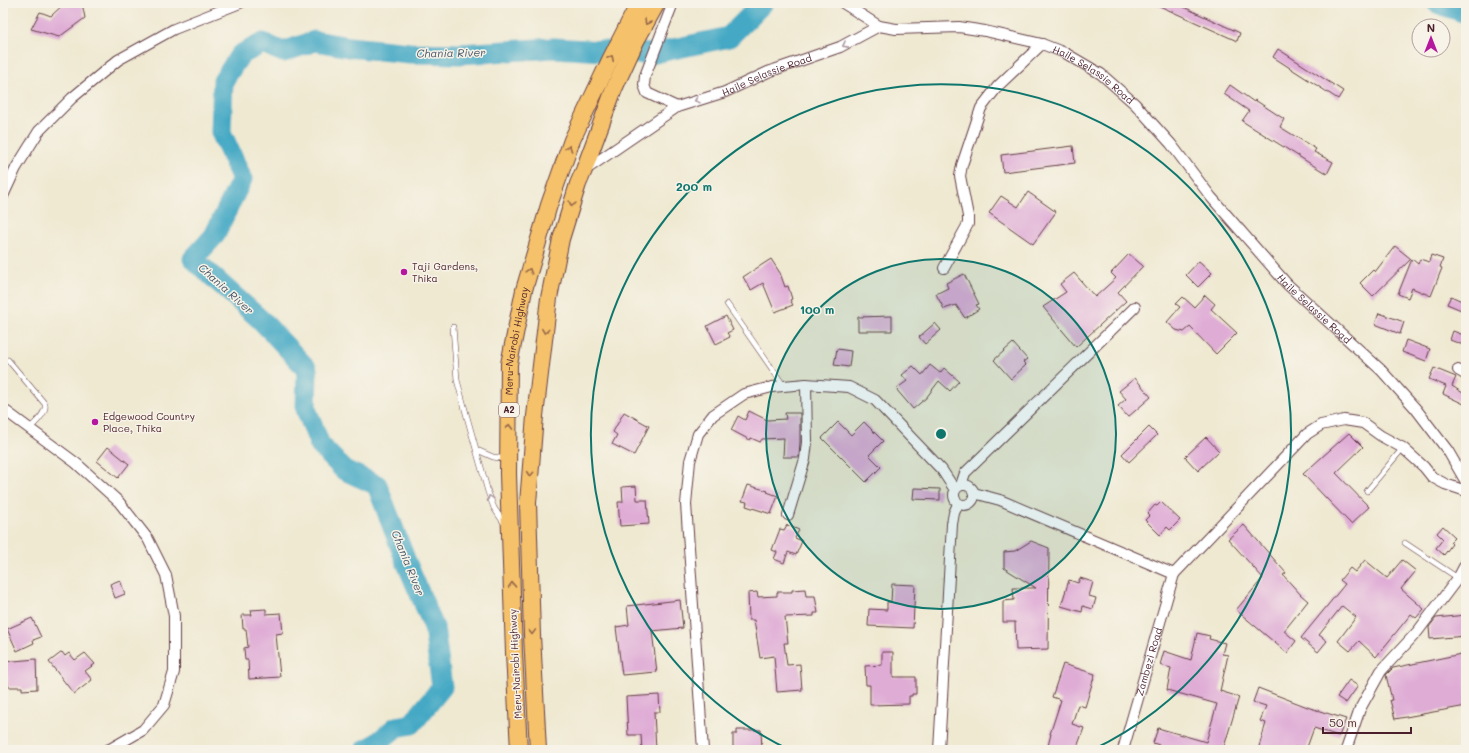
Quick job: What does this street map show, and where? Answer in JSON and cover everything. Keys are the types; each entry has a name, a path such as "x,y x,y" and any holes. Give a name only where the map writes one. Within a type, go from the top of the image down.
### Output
{"highway":[{"name":"Meru-Nairobi Highway","path":"519,750 508,459 510,364 524,290 549,204 572,140 607,87 630,37 639,3"},
{"name":"Meru-Nairobi Highway","path":"630,37 657,3"},
{"name":"Meru-Nairobi Highway","path":"538,750 528,503 535,416 549,298 561,239 578,184 584,170 607,87"}],"street":[{"path":"3,196 16,168 39,132 72,98 118,60 174,29 240,3"},
{"path":"673,3 645,76 644,85 646,93 677,107"},
{"path":"843,3 879,26"},
{"name":"Haile Selassie Road","path":"584,170 677,107 725,92 768,72 840,47 879,26 896,29 959,27 985,31 1042,44 1065,53 1101,74 1135,104 1171,144 1211,197 1287,284 1381,370 1416,409 1448,452 1466,482"},
{"path":"944,268 968,224 968,216 960,176 962,165 981,108 998,86 1042,44"},
{"path":"974,493 974,497 970,503 966,505 958,504 954,498 965,473 1135,307"},
{"path":"788,515 805,459 807,442 806,384"},
{"path":"703,750 686,504 690,461 698,434 713,415 744,394 772,387 806,384 849,387 875,400 958,488"},
{"path":"3,409 76,463 119,502 148,539 166,575 174,616 174,672 164,705 143,730 106,750"},
{"path":"958,488 969,486 974,493 1000,500 1174,574 1308,434 1321,425 1344,420 1363,423 1381,436 1403,448 1424,467 1432,477 1445,484 1466,491"},
{"path":"938,750 952,524 954,513 958,504"},
{"path":"1346,750 1360,709 1381,671 1418,631 1458,578 1466,563"},
{"name":"Zambezi Road","path":"1123,750 1174,574"}],"lane":[{"path":"727,304 784,386"},
{"path":"452,327 457,380 476,450 494,508 510,532"},
{"path":"8,360 45,404 46,408 44,412 30,429"},
{"path":"1367,491 1403,448"},
{"path":"476,450 493,458 508,459"},
{"path":"1405,543 1458,578"}],"building":[{"path":"65,3 82,3 85,18 59,37 31,29 40,12 51,16"},
{"path":"1153,3 1175,3 1240,33 1237,41"},
{"path":"1278,49 1343,91 1338,99 1273,57"},
{"path":"1230,85 1254,102 1255,100 1284,119 1280,127 1316,149 1314,152 1333,162 1327,174 1242,121 1249,111 1224,94"},
{"path":"1073,146 1075,163 1003,172 1001,155"},
{"path":"1028,192 1056,212 1033,244 989,213 1001,196 1018,207"},
{"path":"1395,246 1411,259 1373,296 1360,283 1373,270 1375,272"},
{"path":"1129,254 1143,266 1118,292 1126,301 1076,347 1043,307 1066,292 1060,284 1074,273 1095,297 1116,278 1111,273"},
{"path":"1431,255 1443,259 1440,267 1442,268 1431,296 1412,288 1408,298 1398,294 1412,259 1418,264 1420,259 1429,262"},
{"path":"771,259 780,273 785,287 788,286 792,299 790,300 793,305 775,312 763,283 751,290 743,277"},
{"path":"1199,261 1212,273 1198,287 1186,275"},
{"path":"964,274 979,304 976,305 979,309 965,318 956,305 944,309 936,294 948,288 946,283"},
{"path":"1205,295 1215,304 1211,309 1237,333 1216,354 1190,327 1184,332 1176,330 1167,322 1180,307 1176,304 1183,297 1194,307"},
{"path":"1451,296 1466,303 1466,312 1447,304"},
{"path":"1379,313 1404,322 1400,334 1375,324"},
{"path":"726,316 733,330 727,333 730,337 716,344 707,326"},
{"path":"892,316 892,331 858,331 858,317"},
{"path":"935,323 941,330 925,344 919,337"},
{"path":"1453,331 1466,336 1466,346 1450,340"},
{"path":"1406,340 1430,349 1426,361 1402,352"},
{"path":"1013,343 1027,359 1023,362 1026,365 1011,379 994,360"},
{"path":"837,349 851,351 849,367 834,365"},
{"path":"930,365 940,373 944,368 959,381 950,391 939,381 926,398 913,409 896,389 907,381 902,375 913,366 922,375"},
{"path":"1434,368 1456,377 1452,386 1466,395 1466,405 1443,394 1446,386 1429,379"},
{"path":"1135,378 1151,397 1128,417 1118,406 1126,399 1119,391"},
{"path":"749,411 767,420 786,419 785,413 800,413 799,457 783,457 784,438 762,439 760,442 751,438 750,440 731,430 738,416 745,420"},
{"path":"624,412 649,426 634,455 612,444 617,435 613,432"},
{"path":"838,422 851,435 864,422 883,441 869,455 881,467 866,482 822,438"},
{"path":"1149,427 1157,435 1129,462 1122,454"},
{"path":"1349,433 1363,447 1336,473 1369,507 1351,524 1303,474"},
{"path":"1206,437 1219,451 1198,471 1185,457"},
{"path":"108,447 129,464 118,478 97,461"},
{"path":"748,485 768,491 767,492 778,496 771,514 746,506 747,502 742,501"},
{"path":"636,486 637,500 647,500 649,524 620,526 618,502 623,502 622,487"},
{"path":"914,488 940,489 940,500 913,499"},
{"path":"1161,502 1180,520 1170,530 1167,527 1160,535 1145,520 1150,515 1148,513 1155,505 1157,506"},
{"path":"787,525 799,530 795,538 802,541 796,555 788,552 784,563 774,559 777,552 772,550 780,529 784,530"},
{"path":"1244,525 1286,573 1283,575 1308,601 1284,631 1296,641 1287,653 1236,610 1263,578 1228,539"},
{"path":"1443,526 1455,537 1450,542 1452,544 1444,555 1436,548 1443,539 1437,533"},
{"path":"1031,541 1049,548 1048,649 1016,650 1015,622 1003,622 1003,601 1014,600 1013,588 1036,588 1004,568 1004,552 1015,551"},
{"path":"1365,560 1387,578 1402,560 1416,571 1401,589 1424,609 1416,618 1411,614 1376,657 1359,641 1350,651 1338,641 1356,617 1342,606 1319,635 1327,641 1318,652 1301,638 1345,584 1340,580 1350,568 1355,572"},
{"path":"1080,578 1093,582 1089,596 1096,598 1093,609 1083,606 1082,612 1061,606 1069,580 1078,583"},
{"path":"120,580 125,594 115,598 110,584"},
{"path":"892,584 915,585 913,628 868,626 869,609 887,610 887,602 891,602"},
{"path":"805,589 806,596 815,596 818,613 814,613 814,616 785,617 788,643 784,643 787,665 800,664 802,690 777,692 774,656 760,658 754,620 749,620 748,593 757,592 758,597 777,596 777,592 792,592 792,590"},
{"path":"680,600 683,628 652,631 657,672 622,675 616,627 629,625 627,606"},
{"path":"266,609 266,614 281,613 283,633 276,634 280,677 249,679 248,660 245,660 244,648 248,647 246,629 243,629 242,615 252,615 251,610"},
{"path":"1466,615 1466,636 1430,639 1429,627 1436,618"},
{"path":"32,618 41,637 33,640 34,643 17,651 7,629"},
{"path":"1197,633 1210,636 1209,639 1225,643 1222,654 1228,655 1220,691 1239,697 1224,747 1226,747 1225,750 1175,750 1153,743 1158,728 1206,742 1217,704 1167,690 1171,668 1160,665 1164,651 1191,660"},
{"path":"62,652 65,656 69,653 75,660 85,653 95,664 85,671 92,680 74,694 49,662"},
{"path":"882,652 893,652 893,677 916,677 916,694 909,696 909,704 870,705 870,685 866,685 865,666 882,665"},
{"path":"1466,653 1466,706 1395,719 1386,675 1393,668"},
{"path":"36,659 37,689 22,690 22,687 8,687 7,671 3,671 3,662"},
{"path":"1063,664 1095,674 1085,707 1078,705 1072,724 1084,728 1076,750 1047,750 1050,734 1061,700 1052,697"},
{"path":"1349,680 1358,686 1346,703 1337,697"},
{"path":"1258,688 1310,708 1346,719 1339,736 1314,728 1306,750 1295,747 1294,750 1258,750 1266,723 1260,721 1266,706 1253,702"},
{"path":"659,695 660,712 654,712 656,750 642,750 641,735 628,735 626,697"},
{"path":"737,730 761,730 762,750 733,750 733,734 737,734"}],"waterway":[{"name":"Chania River","path":"365,750 375,745 396,727 412,724 442,687 434,627 405,559 377,485 344,470 320,445 306,409 307,369 262,321 193,259 214,236 242,179 221,132 223,81 240,55 263,43 283,52 315,41 349,47 410,53 460,54 554,48 650,54 729,37 763,3"},
{"path":"1437,3 1466,13"}],"place":[{"name":"Taji Gardens, Thika","path":"404,272"},
{"name":"Edgewood Country Place, Thika","path":"95,422"}]}
